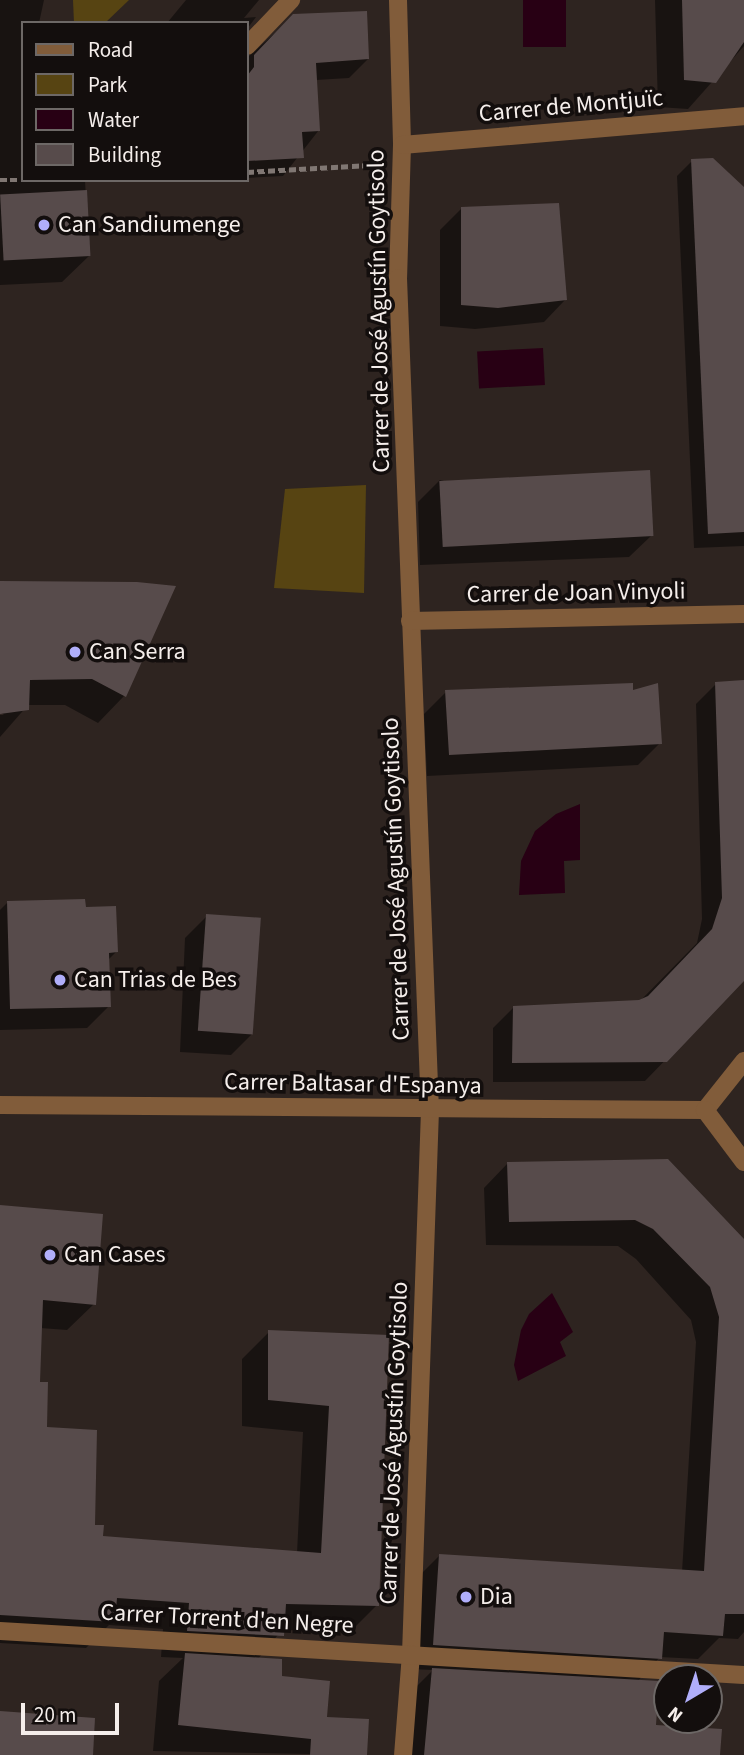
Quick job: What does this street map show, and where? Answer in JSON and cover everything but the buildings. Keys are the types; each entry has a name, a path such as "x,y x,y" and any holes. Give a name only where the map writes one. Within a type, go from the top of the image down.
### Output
{"street":[{"path":"248,45 290,0"},
{"name":"Carrer de José Agustín Goytisolo","path":"398,0 402,145 398,278 430,1110 411,1654 403,1755"},
{"name":"Carrer de Montjuïc","path":"402,145 744,116"},
{"name":"Carrer de Joan Vinyoli","path":"410,621 744,614"},
{"path":"744,1061 705,1110 744,1162"},
{"name":"Carrer Baltasar d'Espanya","path":"0,1105 705,1110"},
{"name":"Carrer Torrent d'en Negre","path":"0,1631 744,1675"}],"path":[{"path":"248,172 370,165 401,185"},
{"path":"0,180 21,180"}],"green space":[{"path":"73,0 129,0 107,21 74,21"},
{"path":"366,485 364,593 274,588 285,489"}],"water":[{"path":"523,0 566,0 566,47 523,47"},
{"path":"543,348 545,385 479,388 477,351"},
{"path":"580,804 580,860 564,861 565,893 519,895 521,861 535,831 556,814"},
{"path":"552,1293 573,1332 560,1342 566,1356 518,1381 514,1365 521,1330 529,1314"}],"place":[{"name":"Can Sandiumenge","path":"44,225"},
{"name":"Can Serra","path":"75,652"},
{"name":"Can Trias de Bes","path":"60,980"},
{"name":"Can Cases","path":"50,1255"},
{"name":"Dia","path":"466,1597"}]}
